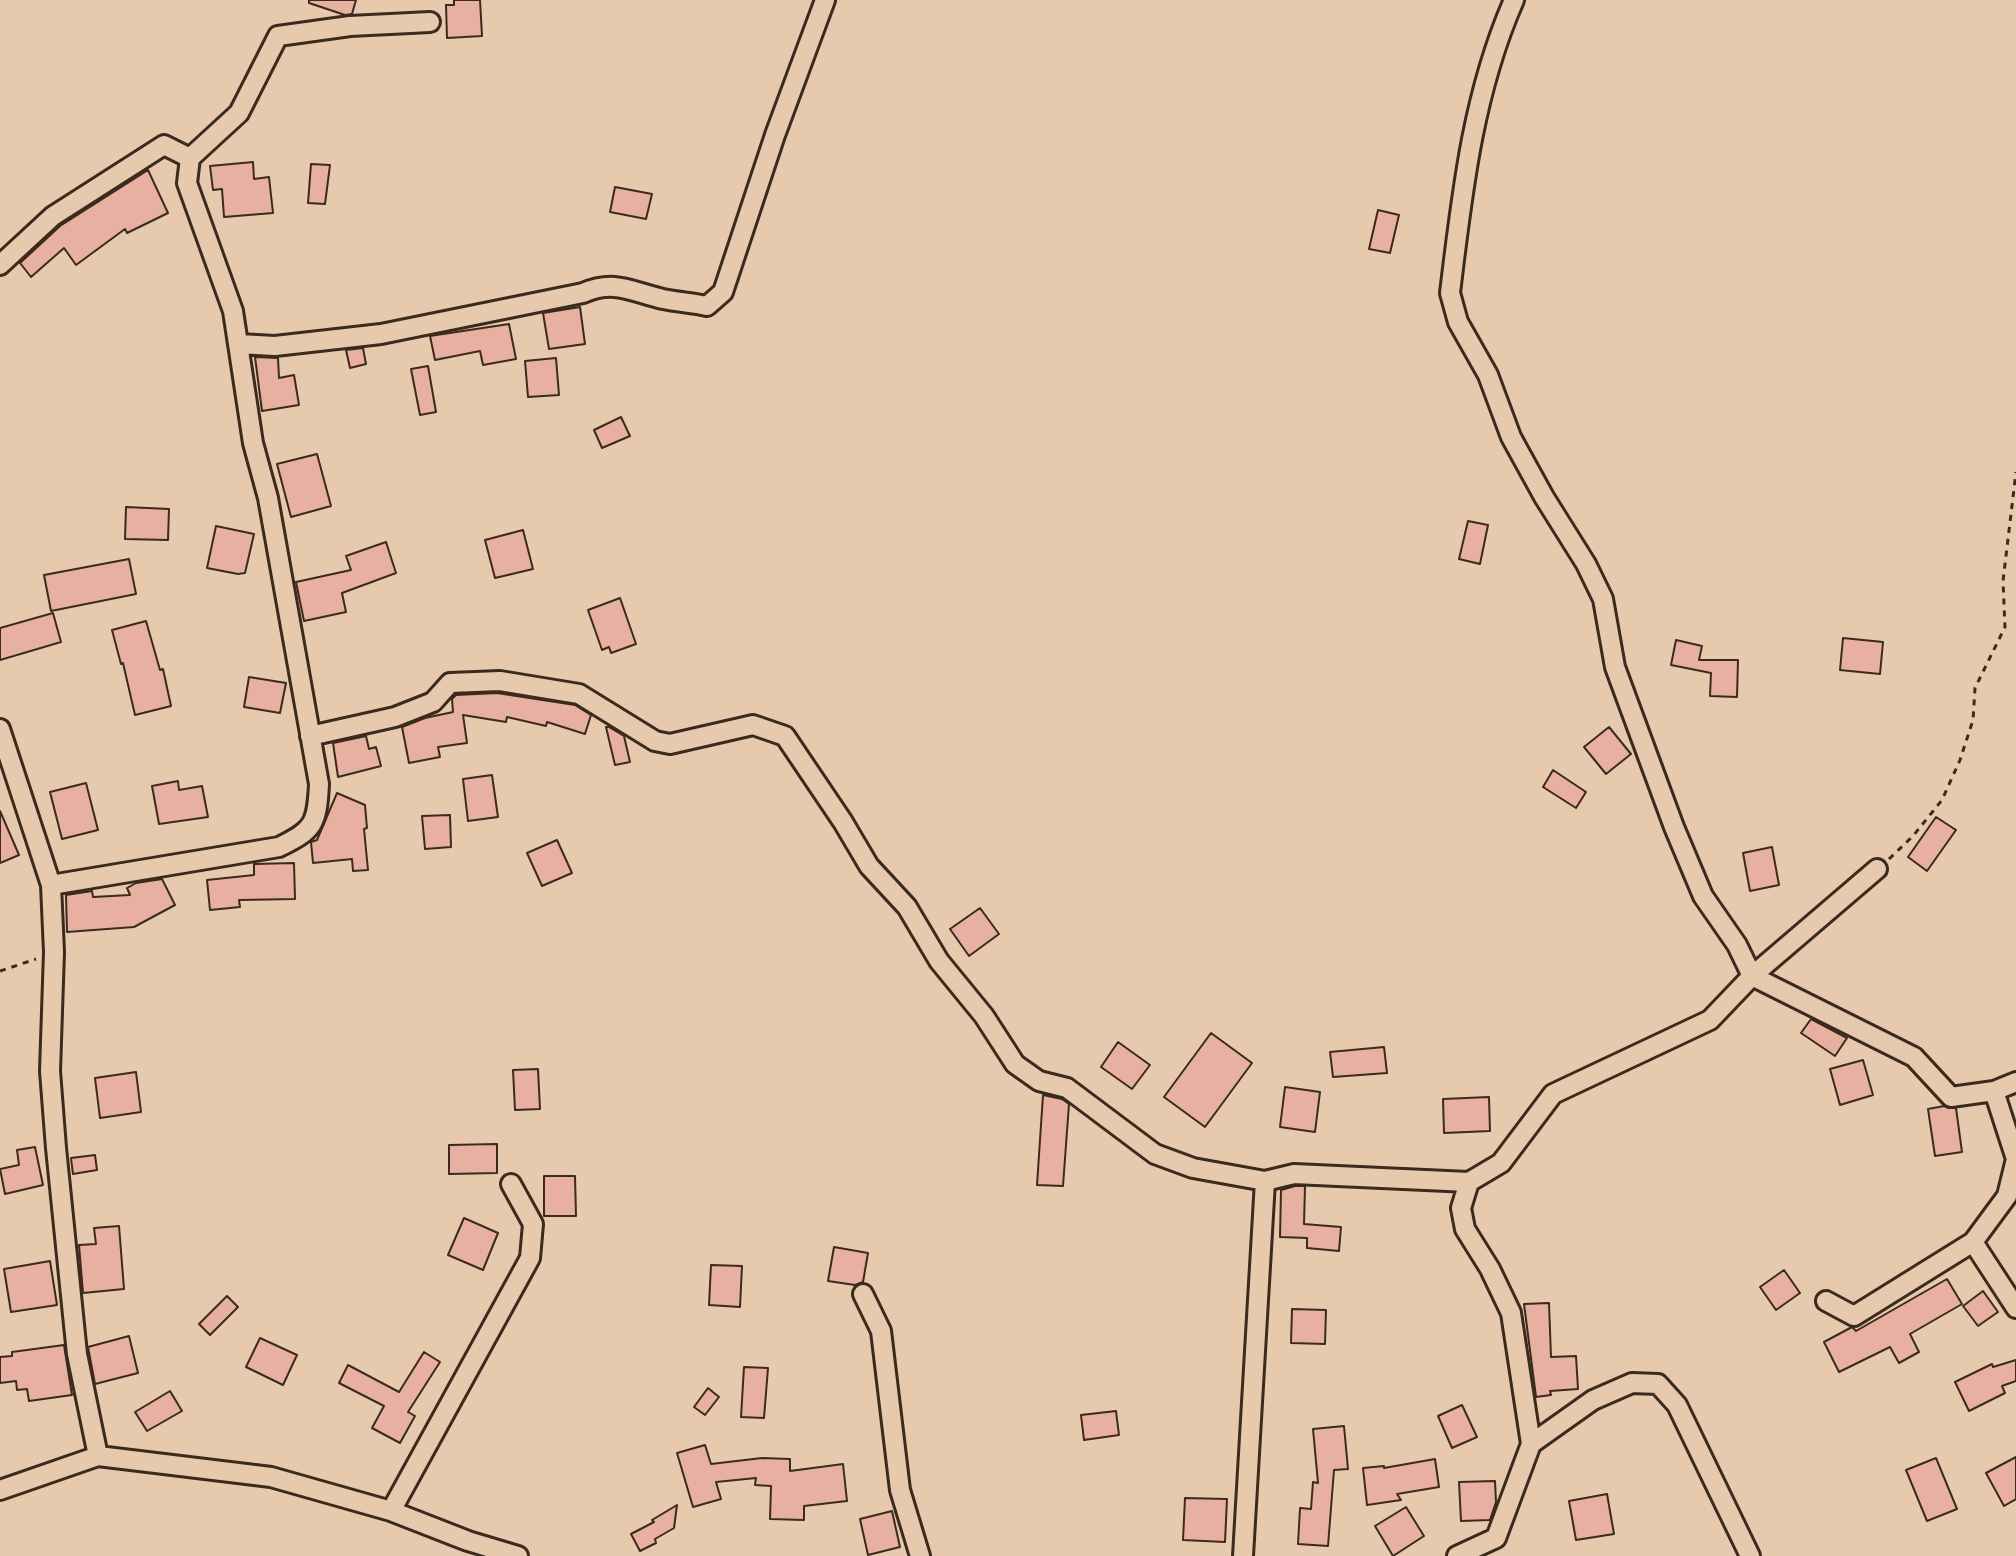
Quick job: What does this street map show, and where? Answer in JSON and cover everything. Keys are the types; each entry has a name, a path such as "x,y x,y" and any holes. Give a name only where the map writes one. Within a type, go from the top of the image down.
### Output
{"street":[{"path":"239,344 275,346 381,334 583,293 599,286 621,286 663,299 707,306 723,292 775,135 825,0"},
{"path":"1514,0 1500,31 1476,112 1450,293 1458,322 1488,375 1511,437 1586,564 1603,599 1615,667 1703,896 1737,945 1752,976 1914,1057 1951,1097 1994,1091 2016,1082"},
{"path":"51,885 279,847 306,834 318,810 319,784 268,498 253,443 233,311 187,183 190,158 239,113 278,36 350,26 430,22"},
{"path":"0,265 53,216 164,145 190,158"},
{"path":"310,736 395,717 433,702 450,683 500,681 579,694 655,741 670,744 753,725 785,736 869,866 907,907 939,961 984,1016 1015,1064 1039,1081 1067,1088 1155,1154 1193,1168 1265,1181 1294,1174 1469,1182 1501,1163 1553,1094 1710,1020 1752,976 1877,869"},
{"path":"0,729 51,885 54,952 50,1071 56,1148 77,1354 98,1456"},
{"path":"1826,1301 1854,1316 1973,1242 2007,1196 2016,1159 1994,1091"},
{"path":"1243,1556 1265,1181"},
{"path":"1457,1556 1496,1538 1531,1444 1511,1313 1490,1269 1465,1229 1461,1208 1469,1182"},
{"path":"391,1511 530,1258 533,1224 511,1184"},
{"path":"1973,1242 2016,1308"},
{"path":"863,1294 881,1331 900,1490 920,1556"},
{"path":"1531,1444 1593,1400 1632,1383 1658,1384 1677,1405 1750,1556"},
{"path":"0,1490 98,1456 271,1477 391,1511 468,1541 518,1556"}],"path":[{"path":"1877,869 1913,836 1942,800 1960,760 1973,720 1975,688 2005,627 2003,581 2016,472"},
{"path":"0,971 54,952"}],"building":[{"path":"309,0 356,0 352,14 345,15 309,3"},
{"path":"454,0 480,0 482,36 447,38 446,5 454,5"},
{"path":"253,162 254,179 269,177 273,213 224,217 222,189 213,190 210,166"},
{"path":"311,164 330,165 325,204 308,203"},
{"path":"148,170 168,213 127,233 125,229 76,265 64,248 31,277 20,263 60,226"},
{"path":"615,187 652,194 646,219 610,212"},
{"path":"1378,210 1399,215 1390,253 1369,249"},
{"path":"580,307 585,344 549,349 543,313"},
{"path":"509,324 516,359 483,365 480,351 435,360 430,336"},
{"path":"363,348 366,364 350,368 346,350"},
{"path":"255,357 278,358 279,378 294,375 299,405 262,411"},
{"path":"556,358 559,395 528,397 525,361"},
{"path":"428,366 436,412 420,415 411,369"},
{"path":"621,417 630,436 602,448 594,430"},
{"path":"317,454 331,506 291,517 277,464"},
{"path":"126,507 169,509 168,540 125,539"},
{"path":"1468,521 1488,525 1480,564 1459,559"},
{"path":"216,526 254,534 245,573 207,568"},
{"path":"523,530 533,569 495,578 485,540"},
{"path":"386,542 396,573 342,593 346,612 304,621 296,582 351,570 346,556"},
{"path":"129,559 136,594 51,611 44,575"},
{"path":"620,598 636,644 611,653 609,647 602,650 588,610"},
{"path":"53,613 61,642 0,660 0,628"},
{"path":"146,621 160,670 163,669 171,706 135,715 112,630"},
{"path":"1843,638 1883,642 1880,674 1840,670"},
{"path":"1676,640 1702,646 1699,660 1738,660 1737,697 1710,696 1711,673 1671,665"},
{"path":"249,677 286,683 280,713 244,707"},
{"path":"497,693 575,705 591,715 585,734 547,722 546,726 507,717 506,722 463,715 467,743 438,747 440,757 409,763 402,727 453,712 452,699 456,695"},
{"path":"606,727 624,736 630,762 615,765"},
{"path":"1609,727 1631,754 1606,774 1584,747"},
{"path":"366,736 369,749 376,747 381,766 338,777 333,743"},
{"path":"1553,770 1586,792 1576,808 1543,787"},
{"path":"492,775 498,817 468,821 463,779"},
{"path":"178,781 179,790 202,786 208,817 159,824 152,786"},
{"path":"86,783 98,830 62,839 50,792"},
{"path":"337,793 365,805 368,870 353,871 352,859 313,863 311,842 317,840"},
{"path":"0,811 19,855 0,863"},
{"path":"450,815 451,847 425,849 422,816"},
{"path":"1936,817 1956,830 1927,871 1908,857"},
{"path":"557,840 572,873 542,886 527,853"},
{"path":"1772,847 1779,885 1750,891 1743,853"},
{"path":"294,863 295,899 239,900 240,907 210,910 207,880 254,875 254,864"},
{"path":"162,879 175,905 134,927 67,932 66,895 92,891 93,897 130,895 127,888 136,883"},
{"path":"980,908 999,934 969,956 950,929"},
{"path":"1811,1019 1847,1038 1835,1056 1801,1033"},
{"path":"1211,1033 1252,1063 1205,1127 1164,1097"},
{"path":"1118,1042 1150,1065 1132,1089 1101,1067"},
{"path":"1384,1047 1387,1073 1333,1077 1330,1052"},
{"path":"1863,1060 1873,1095 1840,1105 1830,1069"},
{"path":"538,1069 540,1109 515,1110 513,1070"},
{"path":"136,1072 141,1112 100,1118 95,1078"},
{"path":"1285,1087 1320,1092 1315,1132 1280,1127"},
{"path":"1043,1095 1062,1099 1069,1104 1063,1186 1037,1185"},
{"path":"1489,1097 1490,1131 1444,1133 1443,1099"},
{"path":"1944,1106 1956,1108 1962,1152 1935,1156 1928,1109"},
{"path":"497,1144 497,1173 449,1174 449,1145"},
{"path":"35,1147 43,1185 5,1194 0,1169 19,1165 17,1150"},
{"path":"95,1155 97,1170 73,1174 71,1158"},
{"path":"544,1176 575,1176 576,1216 544,1216"},
{"path":"1305,1186 1304,1224 1341,1227 1339,1251 1307,1248 1307,1238 1280,1237 1281,1190"},
{"path":"464,1218 498,1233 483,1270 448,1255"},
{"path":"119,1226 124,1289 83,1293 79,1245 96,1244 94,1228"},
{"path":"834,1247 868,1253 863,1282 855,1285 828,1281"},
{"path":"50,1261 57,1305 11,1312 4,1269"},
{"path":"711,1265 742,1266 740,1307 709,1305"},
{"path":"1784,1270 1800,1293 1776,1310 1760,1287"},
{"path":"1947,1279 1962,1304 1910,1334 1919,1352 1899,1363 1890,1347 1839,1372 1824,1342 1852,1327 1856,1331"},
{"path":"1983,1291 1998,1312 1978,1326 1963,1306"},
{"path":"227,1296 238,1307 210,1335 199,1324"},
{"path":"1549,1303 1551,1357 1576,1356 1578,1389 1550,1391 1551,1395 1536,1397 1524,1304"},
{"path":"1292,1309 1326,1310 1325,1344 1291,1343"},
{"path":"129,1336 138,1373 95,1384 88,1347"},
{"path":"260,1338 297,1355 283,1385 246,1367"},
{"path":"64,1345 72,1395 29,1401 27,1389 17,1390 16,1381 0,1383 0,1357 12,1356 12,1352"},
{"path":"424,1352 440,1362 408,1412 415,1416 400,1443 372,1428 384,1406 339,1383 348,1365 399,1392"},
{"path":"2016,1360 2016,1381 2002,1386 2005,1393 1969,1411 1955,1382 1992,1364 1993,1367"},
{"path":"744,1367 768,1368 764,1418 741,1417"},
{"path":"708,1388 719,1397 705,1415 694,1407"},
{"path":"170,1391 182,1411 147,1431 135,1412"},
{"path":"1462,1405 1477,1437 1452,1448 1438,1416"},
{"path":"1116,1411 1119,1435 1084,1440 1081,1415"},
{"path":"1344,1426 1348,1469 1334,1470 1328,1546 1298,1544 1300,1508 1311,1509 1313,1482 1318,1483 1313,1429"},
{"path":"705,1445 711,1464 762,1458 790,1459 790,1471 843,1464 847,1501 804,1506 804,1520 770,1519 771,1486 755,1485 756,1478 716,1482 721,1499 693,1507 677,1453"},
{"path":"2016,1457 2016,1499 2004,1506 1986,1473"},
{"path":"1936,1458 1957,1509 1927,1521 1906,1470"},
{"path":"1435,1459 1439,1487 1397,1494 1401,1500 1367,1505 1363,1468 1384,1468"},
{"path":"1495,1481 1496,1502 1490,1520 1461,1521 1459,1482"},
{"path":"1607,1494 1614,1534 1576,1540 1569,1501"},
{"path":"1185,1498 1227,1499 1225,1542 1183,1540"},
{"path":"677,1505 674,1528 640,1551 631,1534"},
{"path":"1406,1507 1424,1536 1393,1556 1375,1526"},
{"path":"892,1511 900,1547 868,1555 860,1519"}]}
